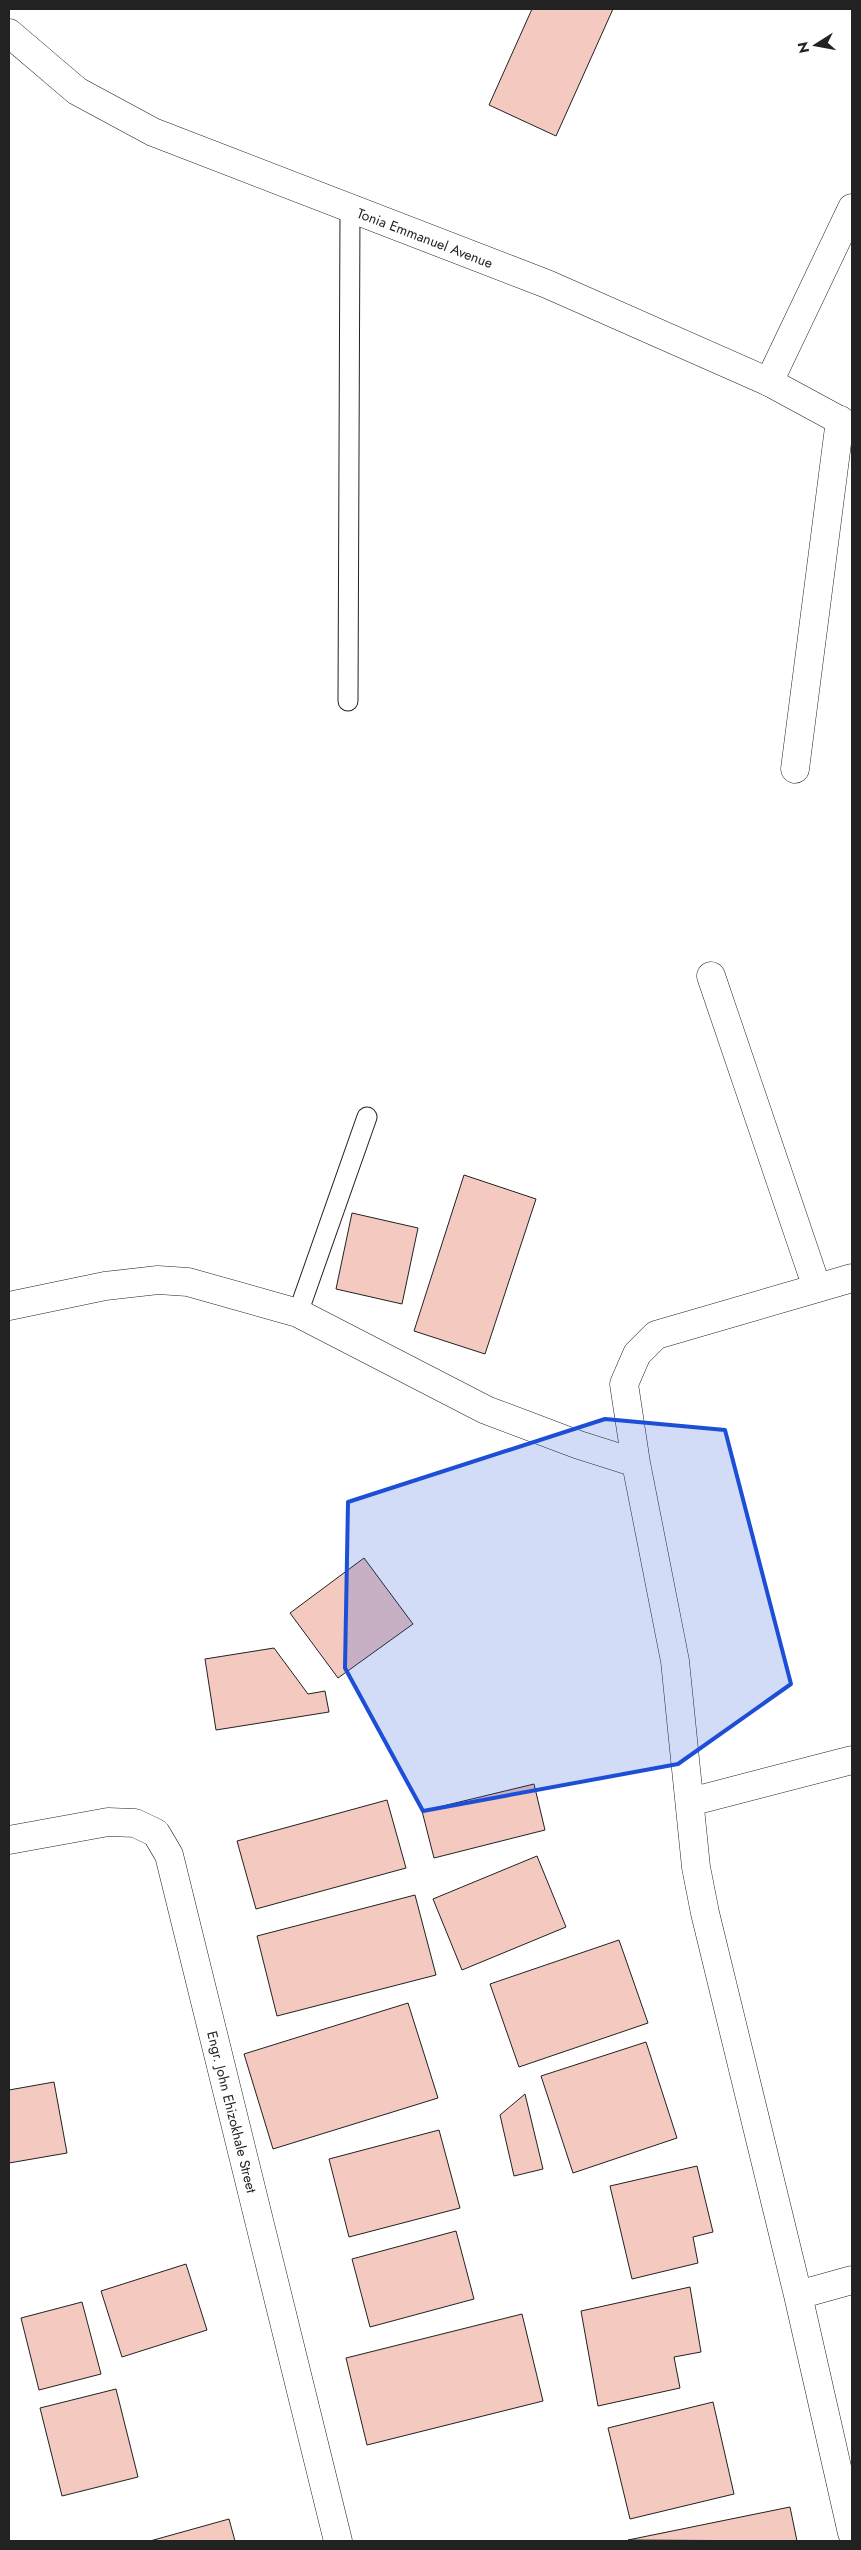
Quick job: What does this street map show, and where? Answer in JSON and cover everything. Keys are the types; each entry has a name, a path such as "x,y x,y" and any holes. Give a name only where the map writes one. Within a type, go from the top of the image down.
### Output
{"street":[{"name":"Tonia Emmanuel Avenue","path":"9,33 78,91 153,132 350,210 547,284 769,382 846,424"},
{"path":"769,382 852,208"},
{"path":"795,769 846,424"},
{"path":"711,976 817,1288"},
{"path":"852,1278 656,1335 637,1354 624,1384 636,1463 675,1661 696,1867 705,1912 798,2295 852,2533"},
{"path":"9,1306 105,1286 158,1280 188,1282 298,1313 486,1410 579,1446 636,1463"},
{"path":"690,1802 852,1760"},
{"name":"Engr. John Ehizokhale Street","path":"9,1840 108,1822 135,1822 156,1833 169,1855 338,2541"},
{"path":"798,2295 852,2280"}],"lane":[{"path":"348,701 350,210"},
{"path":"298,1313 367,1117"}],"highlighted area":[{"path":"605,1419 725,1430 791,1684 678,1764 423,1811 345,1668 348,1502"}],"building":[{"path":"532,9 613,9 556,136 489,105"},
{"path":"464,1175 536,1199 485,1354 414,1331"},
{"path":"352,1213 418,1228 402,1304 336,1289"},
{"path":"364,1558 413,1624 338,1678 290,1613"},
{"path":"274,1648 308,1694 325,1691 329,1712 216,1730 205,1659"},
{"path":"534,1784 545,1830 434,1858 422,1811"},
{"path":"387,1800 406,1868 256,1909 237,1841"},
{"path":"537,1856 566,1927 462,1970 433,1899"},
{"path":"415,1895 436,1975 277,2016 257,1936"},
{"path":"619,1940 648,2023 519,2067 490,1984"},
{"path":"408,2003 438,2098 273,2149 244,2054"},
{"path":"646,2042 677,2138 573,2173 541,2076"},
{"path":"54,2082 67,2153 9,2163 9,2090"},
{"path":"525,2094 543,2169 514,2176 500,2115"},
{"path":"439,2130 460,2208 349,2237 329,2159"},
{"path":"697,2166 713,2232 693,2237 698,2263 632,2279 610,2186"},
{"path":"456,2231 474,2299 370,2327 352,2259"},
{"path":"186,2264 207,2330 122,2357 101,2291"},
{"path":"690,2287 701,2352 674,2357 680,2388 598,2406 581,2311"},
{"path":"82,2302 101,2374 39,2390 21,2318"},
{"path":"522,2314 543,2401 367,2445 346,2358"},
{"path":"116,2389 138,2477 62,2496 40,2408"},
{"path":"713,2402 734,2494 630,2519 608,2428"},
{"path":"790,2507 797,2541 628,2540"},
{"path":"229,2519 235,2541 150,2541"}]}
